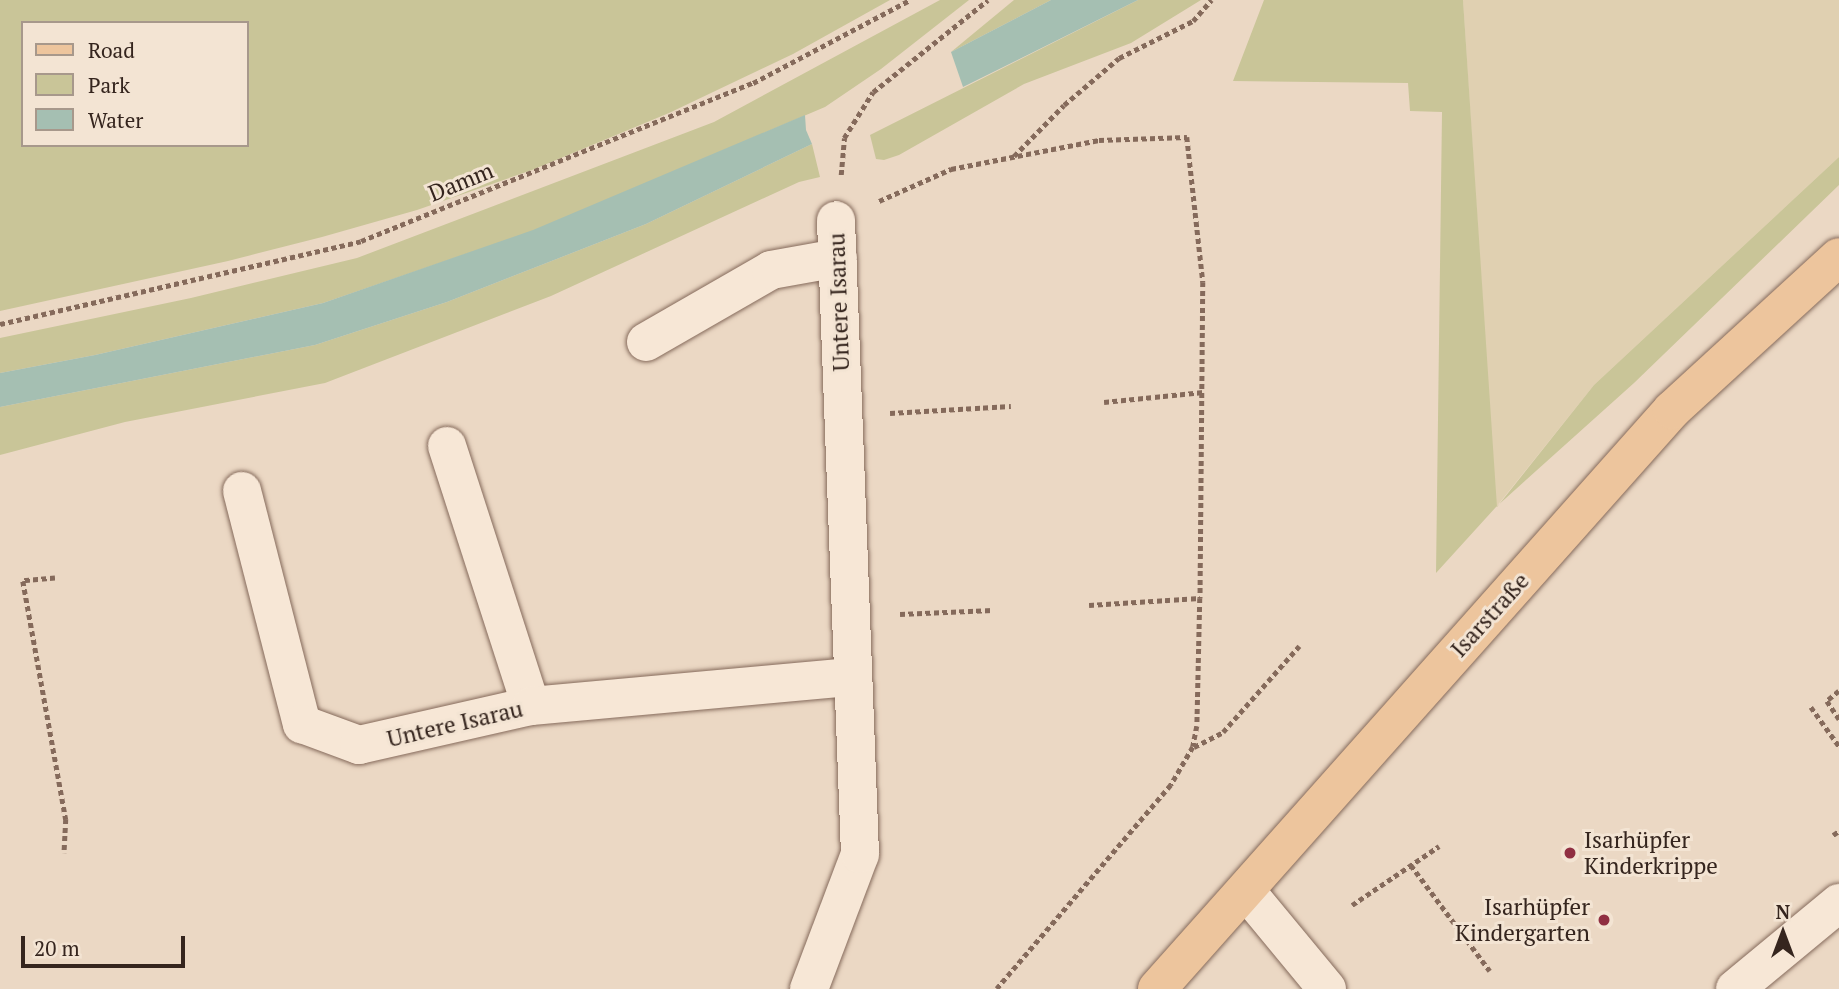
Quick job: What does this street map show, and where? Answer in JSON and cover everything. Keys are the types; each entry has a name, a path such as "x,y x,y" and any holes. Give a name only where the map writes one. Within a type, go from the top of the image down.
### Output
{"main road":[{"name":"Isarstraße","path":"1157,989 1672,410 1839,257"}],"street":[{"name":"Untere Isarau","path":"809,989 860,854 836,220"},
{"path":"646,342 771,270 838,258"},
{"path":"447,446 531,706"},
{"name":"Untere Isarau","path":"242,491 302,724 359,745 531,706 852,677"},
{"path":"1246,891 1327,989"},
{"path":"1735,989 1839,903"}],"path":[{"name":"Damm","path":"0,324 361,242 753,83 910,0"},
{"path":"988,0 873,92 844,138 836,220 951,169 1099,140 1187,137 1203,282 1200,598 1197,726 1193,747 1171,785 997,989"},
{"path":"1012,158 1065,105 1119,58 1193,21 1211,0"},
{"path":"1104,402 1203,392"},
{"path":"843,415 1011,406"},
{"path":"55,578 23,581 66,819 64,853"},
{"path":"1089,605 1200,598"},
{"path":"850,616 993,610"},
{"path":"1193,747 1223,732 1299,646"},
{"path":"1839,691 1826,701 1839,719"},
{"path":"1811,707 1839,746"},
{"path":"1833,835 1839,831"},
{"path":"1352,905 1439,845"},
{"path":"1411,865 1490,971"}],"shaded area":[{"path":"1463,0 1839,0 1839,157 1594,385 1496,507"}],"green space":[{"path":"0,0 890,0 793,54 669,113 532,170 417,210 228,261 0,311"},
{"path":"940,0 969,0 881,69 825,107 533,231 323,303 95,355 0,373 0,338 191,298 357,258 714,122"},
{"path":"1014,0 1051,0 951,52"},
{"path":"1138,0 1201,0 1131,43 1024,84 899,155 884,160 876,159 870,135"},
{"path":"1264,0 1463,0 1497,506 1436,573 1442,112 1410,111 1408,83 1233,81"},
{"path":"812,144 820,177 799,182 551,296 325,383 125,422 0,455 0,407 315,345 447,302 646,224"},
{"path":"1839,157 1839,185 1634,383 1500,504 1594,385"}],"water":[{"path":"1051,0 1138,0 963,87 951,52"},
{"path":"805,115 806,130 812,144 646,224 447,302 315,345 0,407 0,373 95,355 323,303 533,230"}],"place":[{"name":"Isarhüpfer Kinderkrippe","path":"1570,853"},
{"name":"Isarhüpfer Kindergarten","path":"1604,920"}]}
